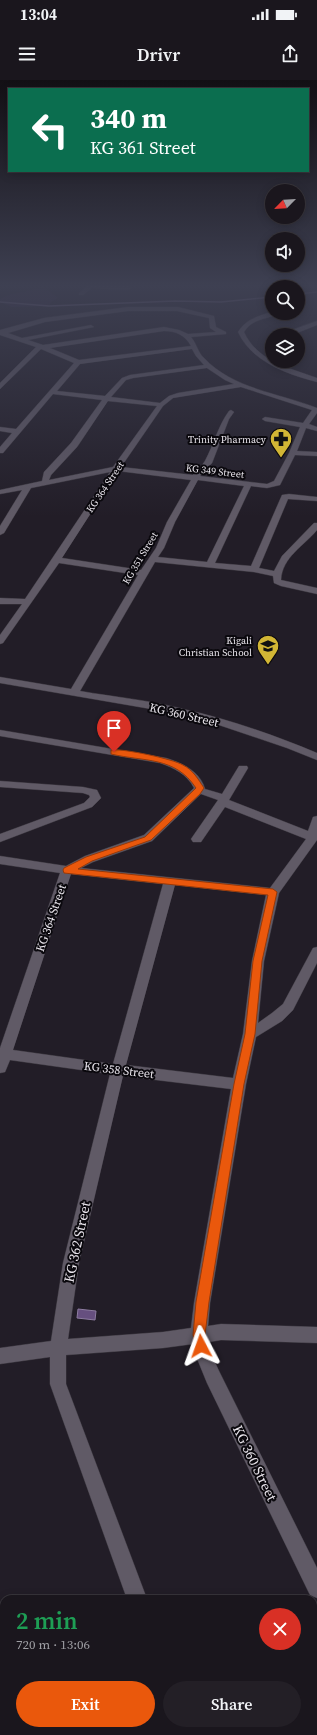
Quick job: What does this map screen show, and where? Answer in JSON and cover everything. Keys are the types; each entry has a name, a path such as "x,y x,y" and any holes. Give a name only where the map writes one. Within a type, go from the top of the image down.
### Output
{"street":[{"path":"0,387 23,362"},
{"path":"0,451 78,362"},
{"path":"206,362 223,376 243,385 292,400 316,410 304,425 293,453 317,454"},
{"path":"45,483 47,474 74,445 106,399 127,377 209,366"},
{"path":"288,368 317,380"},
{"name":"KG 364 Street","path":"0,641 161,405 171,397 178,395 243,385"},
{"path":"52,392 161,405"},
{"name":"KG 351 Street","path":"74,693 143,573 153,559 196,478 202,468 208,463 226,419 231,412"},
{"path":"265,419 304,425 317,429"},
{"path":"0,429 17,430"},
{"name":"KG 349 Street","path":"0,492 116,469 196,478 248,486 267,486 277,483 293,453"},
{"path":"0,534 28,486"},
{"path":"210,565 248,486"},
{"path":"254,569 285,497 289,496 317,499"},
{"path":"317,525 287,556 276,574 277,581 284,584 317,591"},
{"path":"153,559 254,569 276,574"},
{"path":"56,560 143,573"},
{"path":"0,601 28,602"},
{"name":"KG 360 Street","path":"0,680 181,711 292,746 317,757"},
{"path":"0,733 162,760 186,769 200,788 198,790 313,840"},
{"path":"197,839 224,800 243,768"},
{"path":"0,784 83,790 93,792 96,798 88,805 0,838"},
{"name":"KG 364 Street","path":"0,1068 2,1053 67,870 89,859 148,838 198,790"},
{"name":"KG 360 Street","path":"317,820 313,840 273,892 258,961 250,1034 239,1084 204,1295 199,1335 204,1356 213,1377 317,1588"},
{"path":"0,860 67,870 273,892"},
{"name":"KG 362 Street","path":"136,1595 58,1384 58,1348 71,1263 118,1070 170,881"},
{"path":"250,1034 277,1017 288,1007 317,951"},
{"name":"KG 358 Street","path":"2,1053 118,1070 239,1084"},
{"path":"0,1356 58,1348 221,1332 317,1335"}],"shaded area":[{"path":"78,1309 96,1311 95,1320 77,1318"}],"place":[{"name":"Trinity Pharmacy","path":"281,458"},
{"name":"Kigali Christian School","path":"268,666"}],"route":[{"path":"114,752 172,763 186,769 200,788 155,833 148,838 89,859 67,870 273,892 258,961 250,1034 239,1084 202,1302 199,1335 201,1346"}]}
